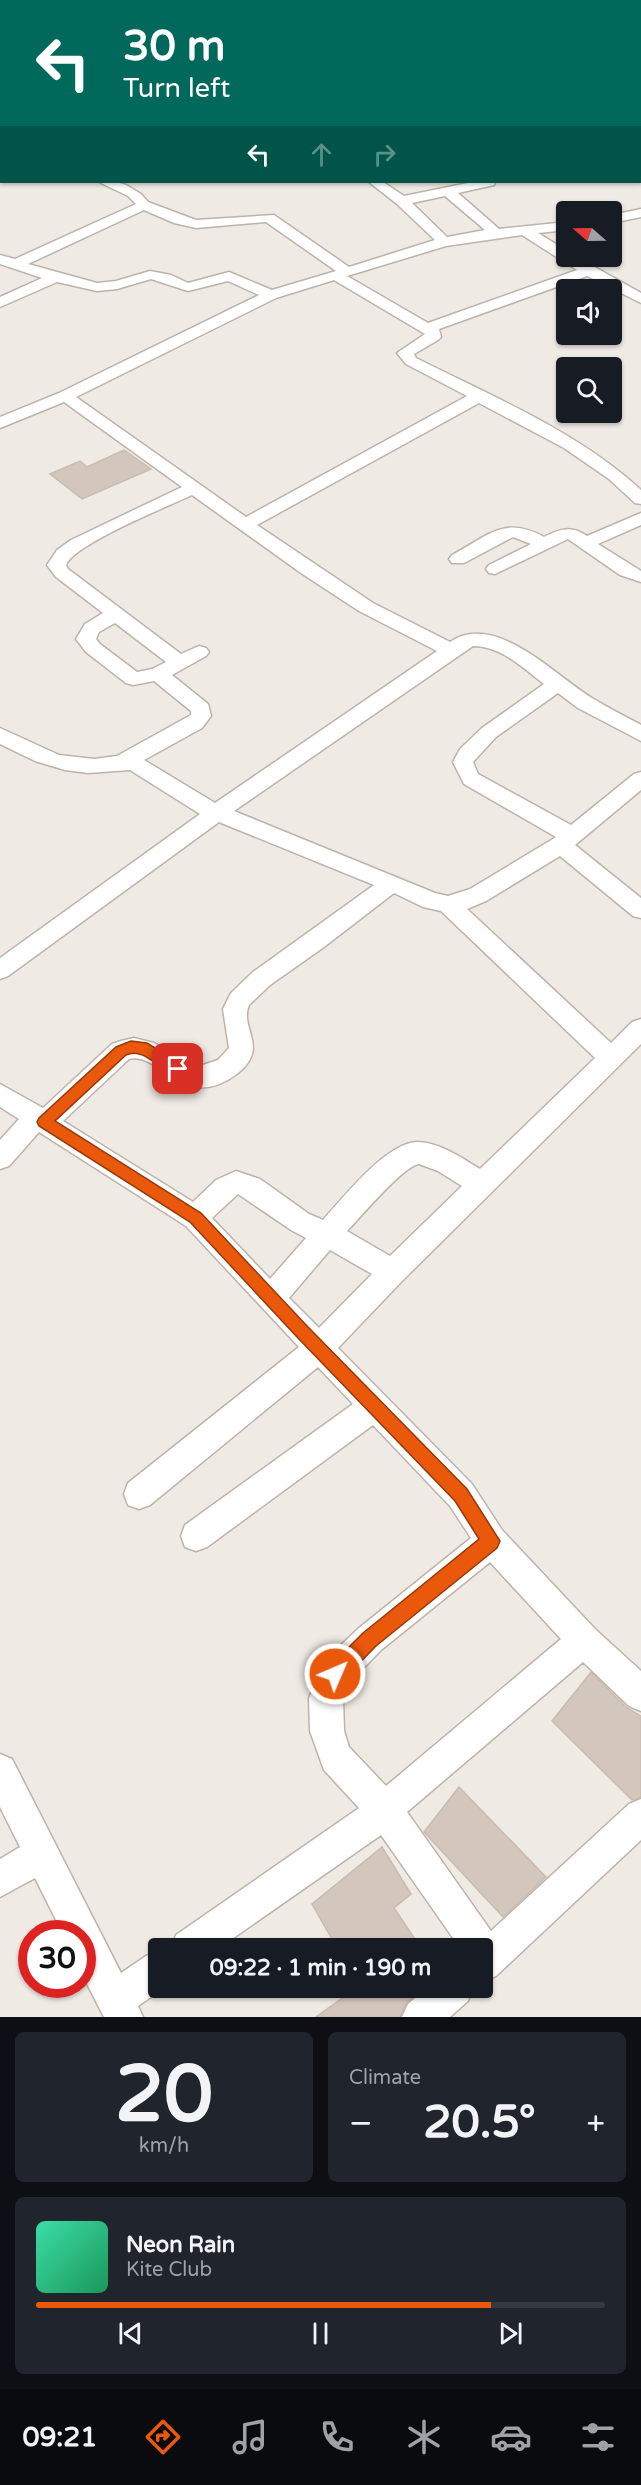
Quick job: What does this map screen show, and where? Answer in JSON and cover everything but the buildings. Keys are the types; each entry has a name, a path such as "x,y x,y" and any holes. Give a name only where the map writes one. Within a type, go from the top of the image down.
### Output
{"street":[{"path":"108,183 132,193 142,201 143,205 179,220 196,224 269,218 304,240 341,274 433,332 433,337 409,350 405,353 406,357 586,455 615,475 641,499"},
{"path":"376,183 402,201 444,242"},
{"path":"402,201 484,183"},
{"path":"448,191 496,233"},
{"path":"14,265 123,217 143,205"},
{"path":"622,217 641,213"},
{"path":"0,423 65,396 272,295 444,242 496,233 556,227"},
{"path":"526,231 588,271 641,299"},
{"path":"0,259 88,285 107,287 144,276 156,275 177,285 188,286 229,276 272,295"},
{"path":"428,328 588,271"},
{"path":"0,303 56,277"},
{"path":"65,396 307,569 366,607 450,650"},
{"path":"245,525 345,472 479,396"},
{"path":"179,662 62,573 57,567 57,560 62,553 87,538 194,489"},
{"path":"586,543 641,518"},
{"path":"458,559 510,531 524,533 544,544"},
{"path":"495,568 564,534 577,536 626,571 641,577"},
{"path":"116,615 92,628 86,639 93,648 133,679 158,674 199,652"},
{"path":"0,970 216,813 450,650 471,640 487,640 504,645 585,703 641,734"},
{"path":"123,762 195,723 201,716 201,709 158,674"},
{"path":"558,684 490,732 468,752 463,761 464,766 471,779 566,841 641,910"},
{"path":"0,735 22,748 60,762 88,766 123,762 135,764 180,795 216,813 392,883 431,901 448,904 462,902 478,895 566,841 641,779"},
{"path":"0,1158 40,1120 121,1051 131,1046 142,1047 192,1078 206,1077 236,1061 242,1050 236,1015 237,1002 250,988 332,930 392,883"},
{"path":"448,904 611,1058"},
{"path":"139,1494 318,1349 392,1272 641,1029"},
{"path":"0,1094 195,1218 318,1349 461,1495 491,1541 584,1640 641,1695"},
{"path":"271,1299 325,1234 390,1170 410,1154 422,1154 444,1161 482,1185"},
{"path":"195,1218 225,1188 236,1182 251,1187 300,1222 392,1272"},
{"path":"196,1536 374,1406"},
{"path":"472,1938 384,1809 336,1758 327,1731 326,1698 335,1674 370,1640 491,1541"},
{"path":"203,1938 369,1822 584,1640"},
{"path":"0,1771 75,1920"},
{"path":"493,1947 641,1816"},
{"path":"0,1879 42,1852"},
{"path":"96,1962 119,2009 148,1980"},
{"path":"422,2017 444,1998"}],"route":[{"path":"178,1069 142,1047 131,1046 121,1051 45,1122 195,1218 461,1495 491,1541 370,1640 335,1674"}]}
